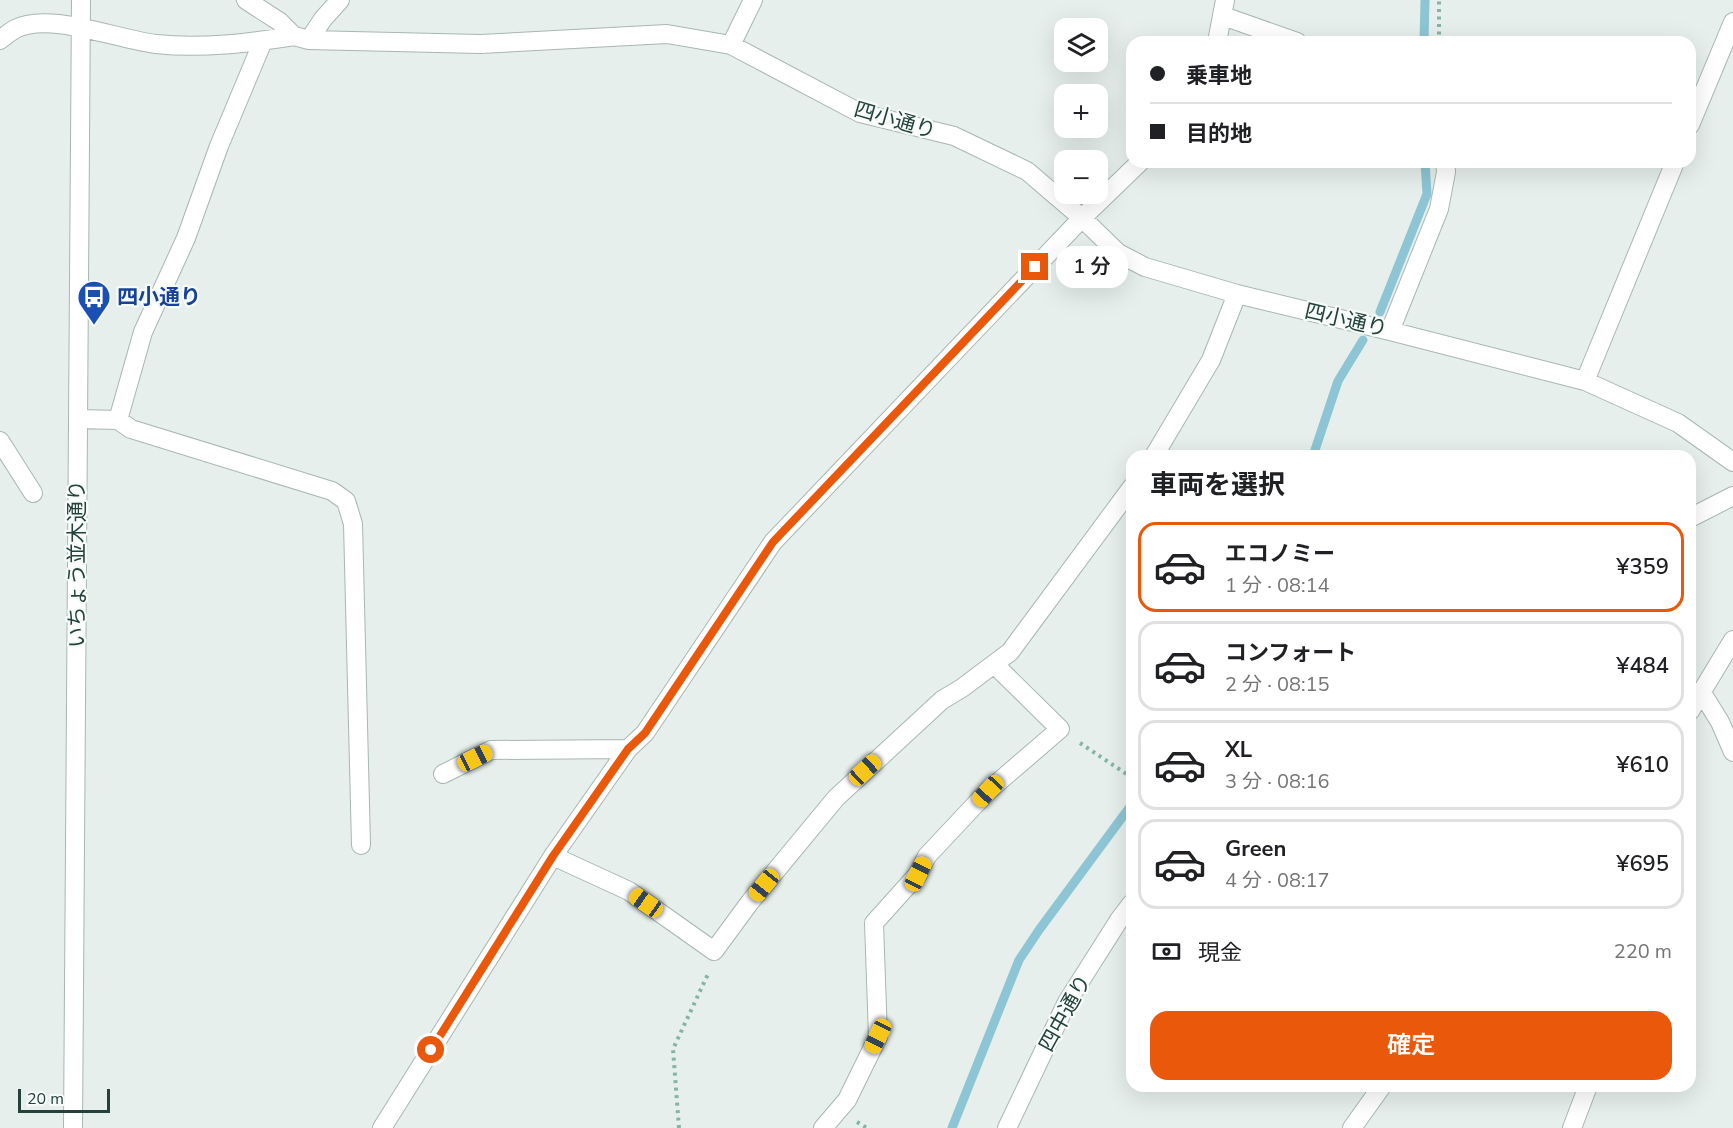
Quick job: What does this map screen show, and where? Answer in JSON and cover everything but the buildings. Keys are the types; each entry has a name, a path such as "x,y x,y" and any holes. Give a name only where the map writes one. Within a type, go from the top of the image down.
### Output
{"street":[{"name":"いちょう並木通り","path":"73,1128 81,0"},
{"path":"246,0 302,38 340,0"},
{"path":"731,45 753,0"},
{"path":"1218,36 1224,8 1285,36"},
{"path":"1696,111 1733,22"},
{"name":"四小通り","path":"0,40 17,28 41,23 81,28 154,44 199,46 302,38 480,44 668,34 731,45 860,113 954,136 1027,171 1082,218 1118,253 1145,267 1237,294 1585,381 1678,423 1733,462"},
{"path":"118,420 143,332 186,238 219,146 263,41"},
{"path":"382,1128 553,856 628,749 645,733 773,542 1082,218 1134,168"},
{"path":"1390,331 1439,209 1446,168"},
{"path":"1585,381 1673,168"},
{"path":"1158,450 1211,360 1237,294"},
{"path":"78,419 118,420 131,429 332,491 346,501 352,524 361,845"},
{"path":"0,441 33,493"},
{"path":"553,856 629,891 714,951 750,902 836,798 942,699 995,665 1017,643 1126,495"},
{"path":"1696,515 1733,496"},
{"path":"1696,702 1733,640"},
{"path":"823,1128 847,1100 878,1036 874,923 918,874 927,855 988,791 1060,729 995,665"},
{"path":"1702,693 1720,722 1733,752"},
{"path":"443,774 491,750 628,749"},
{"name":"四中通り","path":"1007,1128 1067,1002 1126,911"},
{"path":"1352,1128 1378,1092"},
{"path":"1572,1128 1586,1092"}],"path":[{"path":"1439,0 1439,36"},
{"path":"1060,729 1126,774"},
{"path":"679,1128 673,1049 714,963 714,951"}],"waterway":[{"path":"1424,36 1425,0"},
{"path":"1380,312 1427,194 1425,168"},
{"path":"1315,450 1338,381 1363,340"},
{"path":"952,1128 1019,960 1126,812"}],"place":[{"name":"四小通り","path":"94,326"}],"route":[{"path":"431,1050 553,856 628,749 645,733 773,542 1035,267"}]}
